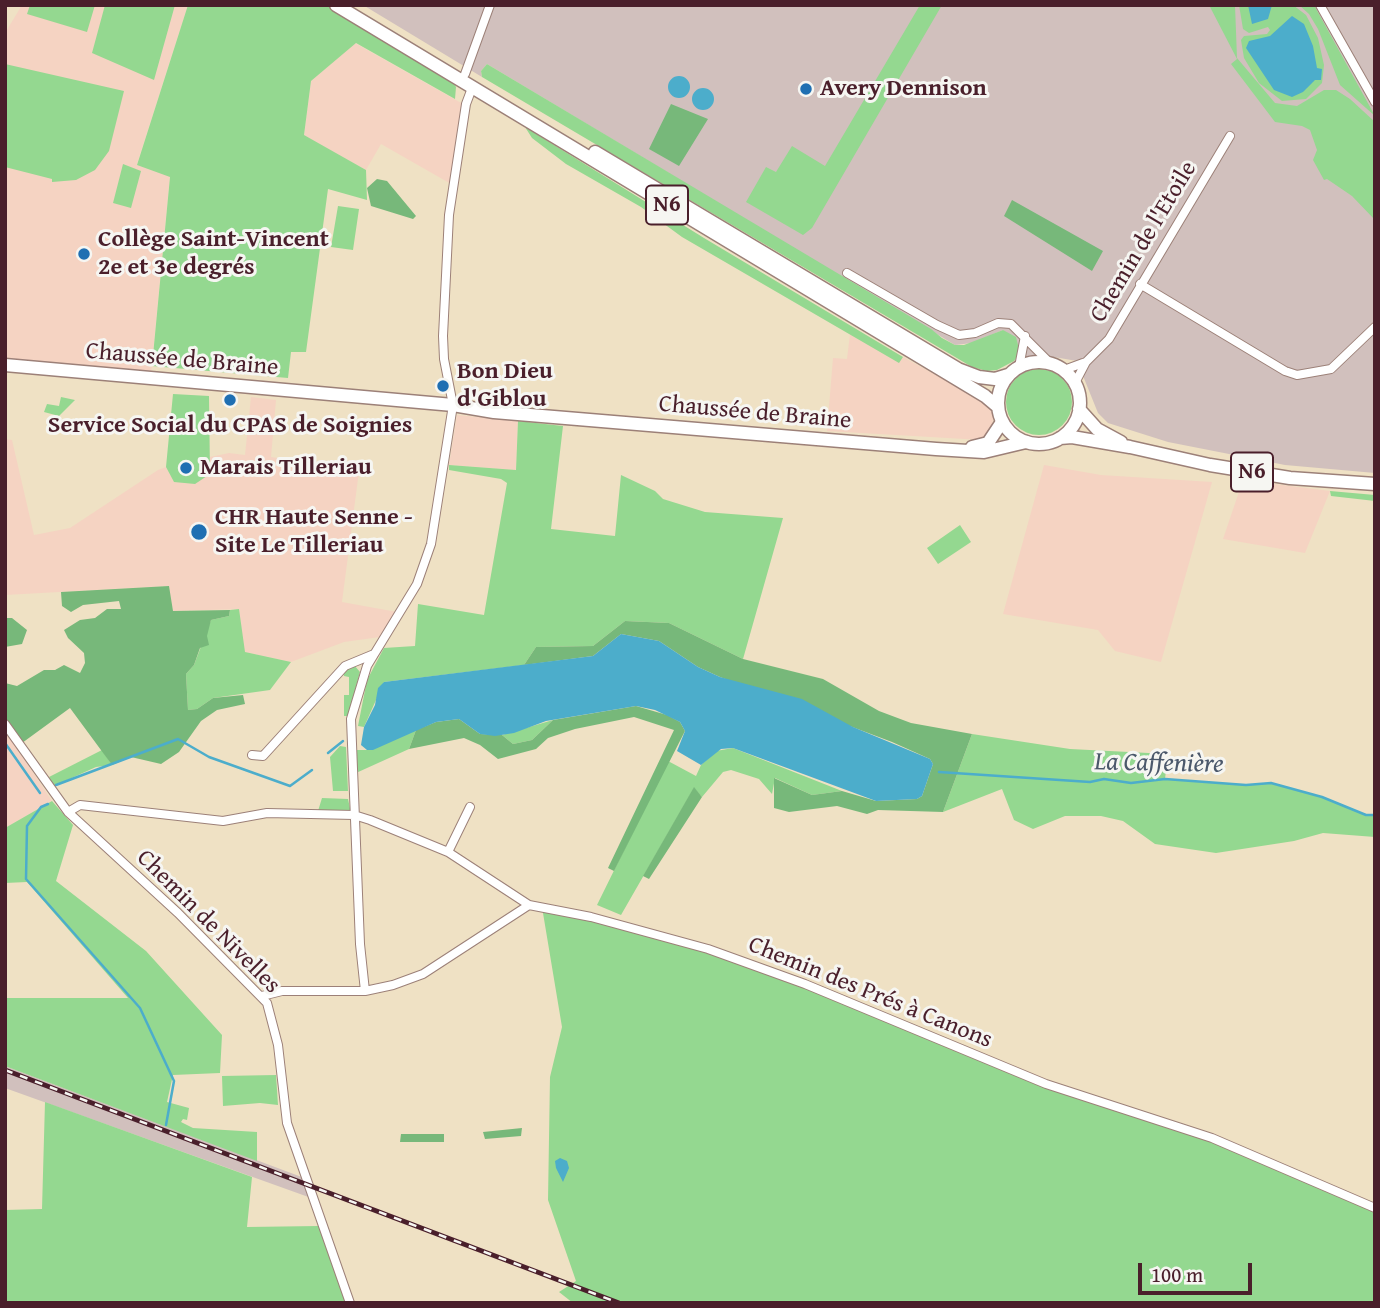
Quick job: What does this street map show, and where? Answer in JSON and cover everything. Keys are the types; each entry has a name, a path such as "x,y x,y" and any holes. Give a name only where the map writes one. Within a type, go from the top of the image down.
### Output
{"main road":[{"name":"N6","path":"336,5 985,396 998,407"},
{"name":"N6","path":"352,5 944,361 979,377 995,379 1034,362 1050,363"},
{"path":"1050,363 1064,370 1075,383 1079,410 1075,423 1059,438"},
{"name":"Chaussée de Braine","path":"5,365 453,405 508,413 984,452 1026,442"},
{"path":"1013,371 1001,386 998,407 1002,422 1012,434 1026,442"},
{"name":"Chaussée de Braine","path":"480,408 496,406 968,447 988,443 1002,422"},
{"name":"N6","path":"1079,410 1097,429 1130,447"},
{"name":"N6","path":"1026,442 1042,444 1072,437 1231,469 1290,478 1375,484"}],"street":[{"path":"465,74 490,5"},
{"path":"1320,5 1375,102"},
{"path":"365,991 351,719 361,680 374,654 411,596 426,560 453,405 444,359 443,336 449,215 466,104 472,88"},
{"name":"Chemin de l'Etoile","path":"1075,383 1086,362 1110,339 1140,284 1230,136"},
{"path":"847,273 948,331 967,335 1006,322 1016,326 1034,350 1050,363"},
{"path":"1140,284 1297,375 1331,369 1375,327"},
{"path":"1013,371 1025,336"},
{"name":"Chemin de l'Etoile","path":"1064,370 1086,362"},
{"path":"252,755 262,756 345,666 374,654"},
{"name":"Chemin de Nivelles","path":"5,724 68,812 262,996 271,1011 278,1045 287,1123 350,1303"},
{"path":"68,812 80,805 223,821 267,813 354,815"},
{"path":"448,852 470,807"},
{"name":"Chemin des Prés à Canons","path":"354,815 448,852 529,905 591,917 708,949 805,984 1046,1084 1212,1138 1375,1208"},
{"path":"262,996 282,991 365,991 423,974 529,905"}],"shaded area":[{"name":"Collège Saint-Vincent 2e et 3e degrés","path":"22,5 188,5 137,164 170,176 151,374 5,362 5,33"},
{"path":"363,5 1375,5 1375,473 1285,465 1168,442 1108,423 1098,413 1077,361 1048,356 1014,361 1020,353 1003,330 972,343 955,345 487,64 481,71 482,77"},
{"path":"355,43 463,104 451,184 381,144 366,170 304,136 311,81"},
{"path":"850,334 899,362 903,357 987,403 994,415 991,429 982,440 827,431 833,358 847,359"},
{"name":"CHR Haute Senne - Site Le Tilleriau","path":"251,397 276,400 271,457 359,471 342,602 397,612 380,637 344,642 291,662 244,652 239,609 173,611 168,586 5,595 5,439 12,440 34,535 70,528 158,470 166,467 174,482 210,474 210,457 229,453 245,455"},
{"path":"457,415 518,421 516,470 449,465"},
{"path":"1044,465 1101,475 1212,482 1161,662 1115,651 1098,630 1003,614"},
{"path":"1243,480 1330,491 1305,553 1223,539"},
{"path":"5,730 52,801 5,828"},
{"path":"5,1066 307,1179 314,1199 5,1088"}],"green space":[{"path":"30,5 95,5 87,32 27,14"},
{"path":"105,5 175,5 154,80 92,53"},
{"path":"188,5 326,5 453,82 456,87 455,99 356,43 311,81 304,135 366,170 367,200 328,189 306,352 291,352 288,378 152,366 170,177 137,165"},
{"path":"920,5 942,5 812,228 803,235 746,202 766,167 776,172 792,146 825,166"},
{"path":"1209,5 1235,5 1237,58 1275,103 1297,106 1324,90 1336,90 1375,122 1375,220 1352,196 1327,179 1324,180 1313,160 1317,150 1310,130 1302,126 1275,122 1231,64 1237,59"},
{"path":"1239,5 1293,5 1306,15 1318,38 1324,65 1322,83 1306,99 1282,101 1259,83 1244,58 1241,40 1244,36 1267,34 1270,30 1268,27 1249,33 1243,29"},
{"path":"1299,5 1314,5 1375,116 1340,85 1318,29 1309,14"},
{"path":"5,64 124,91 109,151 95,170 76,180 52,182 52,179 5,167"},
{"path":"487,64 942,338 955,345 964,345 1003,330 1016,337 1020,353 1014,361 997,370 987,371 972,367 482,77 481,71"},
{"path":"671,104 708,119 679,166 649,149"},
{"path":"525,127 903,357 899,363 682,237 641,207 566,164 532,138"},
{"path":"123,164 141,171 131,208 113,203"},
{"path":"377,179 387,181 416,216 413,219 371,206 367,188"},
{"path":"1012,200 1103,251 1092,271 1004,216"},
{"path":"338,206 359,209 353,250 331,247"},
{"path":"1039,369 1052,372 1062,379 1069,389 1072,402 1069,415 1062,425 1052,432 1039,435 1026,432 1016,425 1009,415 1006,402 1009,389 1016,379 1026,372"},
{"path":"173,394 209,396 210,474 195,484 174,482 166,467"},
{"path":"61,397 75,400 59,416 44,412 47,404 59,406"},
{"path":"518,421 563,426 551,529 615,536 621,475 655,491 663,499 705,512 783,518 743,659 669,623 625,621 593,646 536,647 524,665 384,682 364,727 358,726 367,680 384,648 415,646 418,604 484,615 507,483 501,479 449,470 449,465 516,470"},
{"path":"1330,491 1375,495 1375,501 1331,496"},
{"path":"960,525 971,542 938,564 927,548"},
{"path":"169,586 173,611 230,610 229,616 211,620 207,636 209,645 200,648 194,665 186,674 188,710 197,709 213,698 243,695 245,704 217,710 201,721 179,752 161,764 131,757 112,765 70,708 22,743 5,717 5,683 17,686 44,670 55,670 64,665 80,673 85,663 84,653 68,638 64,630 80,620 95,618 107,609 121,609 119,601 83,605 71,612 62,606 61,592"},
{"path":"239,609 245,652 291,662 270,690 213,698 197,709 188,710 186,674 194,665 211,620 229,616 230,610"},
{"path":"5,618 12,618 27,630 22,644 5,647"},
{"path":"625,621 669,623 743,659 823,679 879,711 911,723 972,734 943,812 878,810 867,814 837,806 789,812 774,808 774,778 812,795 842,791 876,801 917,799 922,796 933,764 930,759 892,742 720,677 698,667 659,641 621,634 593,656 524,665 536,647 593,646"},
{"path":"354,665 360,672 348,716 344,716 344,695 349,695 349,677 344,676 343,672"},
{"path":"636,706 667,715 680,722 685,731 614,871 608,868 674,730 634,717 575,729 548,738 536,749 498,759 480,745 464,738 409,749 416,730 436,722 459,719 480,734 502,735 513,744 532,740 553,720"},
{"path":"553,720 532,740 513,744 502,735"},
{"path":"416,730 409,749 356,773 356,750 367,750"},
{"path":"972,734 1070,749 1168,754 1165,779 1246,785 1271,783 1322,797 1366,815 1375,815 1375,837 1323,833 1294,841 1216,853 1155,844 1123,821 1101,816 1065,816 1033,829 1014,820 1002,789 943,812"},
{"path":"340,746 346,747 348,791 333,791 330,757"},
{"path":"733,748 842,791 812,795 775,778 772,794 759,779 731,770 723,772 702,797 694,788 621,915 597,905 668,761 696,776 701,765 716,751"},
{"path":"102,750 112,765 96,767 54,786 49,777"},
{"path":"694,787 702,797 649,879 643,876"},
{"path":"322,798 348,799 351,813 318,811"},
{"path":"52,801 73,825 56,881 146,951 222,1035 220,1073 173,1075 167,1102 189,1108 187,1120 183,1119 181,1122 193,1128 257,1132 257,1161 5,1066 5,998 128,998 27,882 5,883 5,828"},
{"path":"542,907 707,951 809,989 1045,1086 1214,1142 1375,1211 1375,1303 573,1303 559,1292 576,1281 548,1200 550,1077 562,1027"},
{"path":"276,1075 278,1105 260,1103 223,1106 222,1076"},
{"path":"45,1102 252,1177 247,1227 319,1226 347,1303 5,1303 5,1210 42,1209"},
{"path":"522,1128 521,1136 485,1139 483,1132"},
{"path":"401,1134 444,1134 444,1142 400,1142"}],"water":[{"path":"1248,5 1272,5 1268,19 1252,24"},
{"path":"1292,16 1304,24 1313,46 1317,68 1322,69 1321,80 1315,80 1303,92 1292,97 1274,90 1246,48 1249,41 1270,36"},
{"path":"679,76 687,79 690,87 687,95 679,98 671,95 668,87 671,79"},
{"path":"699,88 707,88 714,95 714,103 707,110 699,110 692,103 692,95"},
{"path":"621,634 659,641 698,667 720,677 802,699 853,727 930,759 933,764 922,796 917,799 876,801 733,748 721,749 701,765 677,751 685,731 680,722 655,710 636,706 546,721 514,733 495,736 480,734 459,719 436,722 373,750 367,750 361,745 364,727 375,705 378,688 384,682 593,656"},
{"path":"560,1158 567,1161 569,1168 563,1182 555,1161"}],"waterway":[{"path":"56,785 178,739 209,757 290,786 312,770"},
{"path":"328,753 343,741"},
{"path":"5,743 40,793"},
{"name":"La Caffenière","path":"939,772 1090,782 1104,779 1131,783 1165,779 1246,785 1271,783 1322,797 1366,815 1375,815"},
{"path":"48,804 41,807 27,826 26,879 140,1008 174,1081 166,1125"}],"railway":[{"path":"5,1070 619,1303"}],"place":[{"name":"Avery Dennison","path":"806,89"},
{"name":"Collège Saint-Vincent 2e et 3e degrés","path":"84,254"},
{"name":"Bon Dieu d'Giblou","path":"443,386"},
{"name":"Service Social du CPAS de Soignies","path":"230,400"},
{"name":"Marais Tilleriau","path":"186,468"},
{"name":"CHR Haute Senne - Site Le Tilleriau","path":"199,532"}]}
